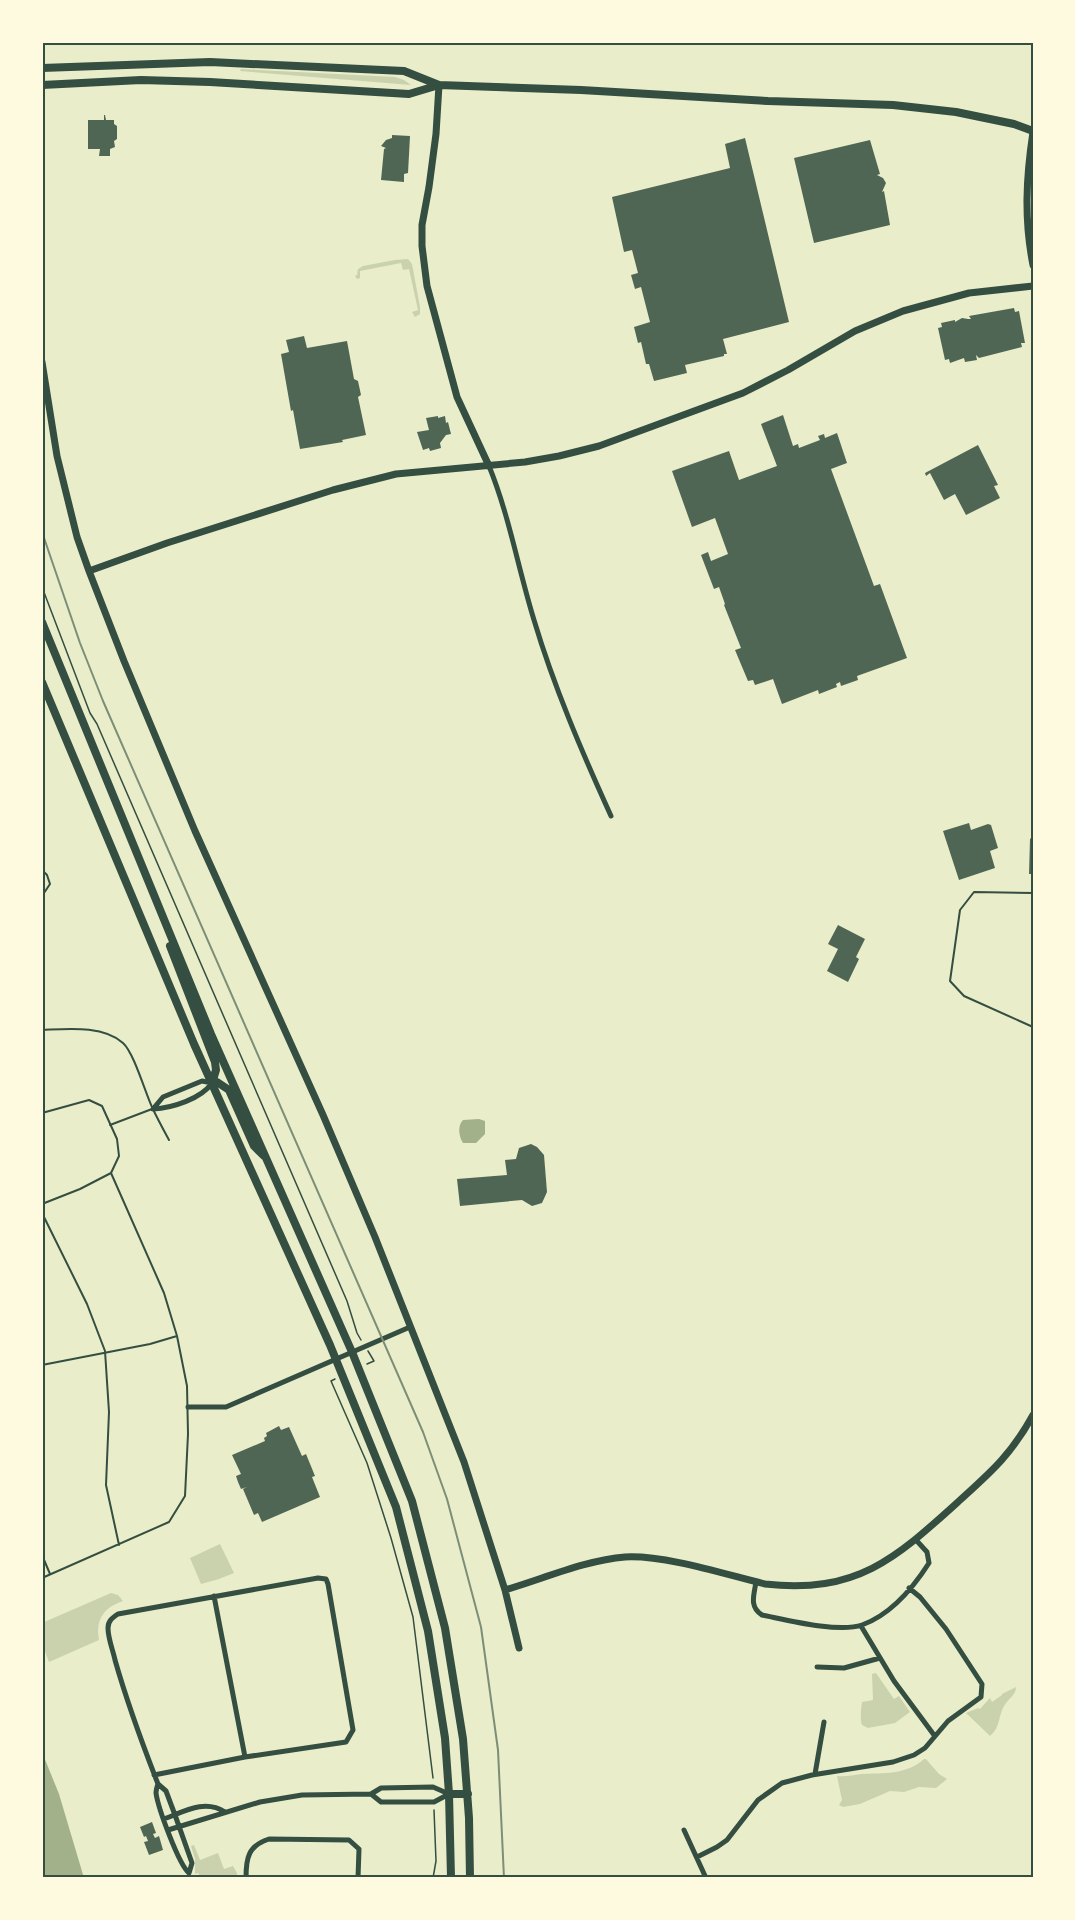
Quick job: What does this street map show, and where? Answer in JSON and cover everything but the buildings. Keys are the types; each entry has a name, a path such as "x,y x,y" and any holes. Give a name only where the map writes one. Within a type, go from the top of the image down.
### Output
{"main road":[{"path":"42,68 210,62 404,71 439,85"},
{"path":"42,85 141,80 409,94 439,85 581,90 768,101 893,105 956,112 1014,124 1033,131"},
{"path":"42,622 224,1063 352,1352 412,1501 445,1628 463,1739 468,1794 470,1878"},
{"path":"42,637 55,653"},
{"path":"42,682 212,1083 336,1359 396,1506 428,1631 445,1738 451,1878"},
{"path":"165,921 166,934 177,966 215,1062 216,1070 212,1083"},
{"path":"212,1083 218,1082 229,1090 254,1146 269,1161"},
{"path":"449,1794 468,1794"}],"street":[{"path":"439,85 436,134 422,225 427,286 457,397 489,466 505,510 535,623 587,766 610,816"},
{"path":"1033,131 1028,162 1026,204 1033,265"},
{"path":"89,571 333,490 396,474 532,461 591,448 719,403 773,378 863,328 919,306 969,293 1033,286"},
{"path":"42,362 57,456 77,537 89,571 195,831 375,1237 464,1462 506,1590 519,1648"},
{"path":"202,1081 212,1083 207,1090 167,1108 153,1109 164,1097 202,1081"},
{"path":"188,1407 226,1407 410,1327"},
{"path":"506,1590 594,1563 625,1557 657,1559 756,1582 801,1586 854,1576 887,1561 916,1540 1004,1460 1023,1435 1033,1415"},
{"path":"756,1582 753,1606 756,1612 762,1615 824,1626 861,1626 879,1617 894,1605 929,1563 927,1552 916,1540"},
{"path":"154,1774 245,1757 346,1742 353,1730 326,1580 318,1578 118,1614 109,1622 108,1634 117,1668 142,1744 154,1774 158,1784 166,1791 192,1863 190,1876"},
{"path":"697,1857 727,1840 751,1807 772,1788 815,1774 893,1762 914,1755 926,1748 934,1735 957,1713 977,1701 983,1690 982,1684 946,1629 909,1588"},
{"path":"214,1596 245,1757"},
{"path":"861,1626 880,1658 934,1735"},
{"path":"817,1667 844,1668 880,1658"},
{"path":"815,1774 824,1722"},
{"path":"158,1784 156,1793 164,1819 183,1869 190,1876"},
{"path":"168,1830 260,1802 302,1795 371,1794 381,1788 433,1787 449,1794"},
{"path":"371,1794 381,1802 434,1802 449,1794"},
{"path":"164,1819 206,1805 215,1806 225,1812"},
{"path":"684,1830 706,1878"},
{"path":"246,1878 249,1855 256,1843 268,1839 350,1840 359,1849 358,1878"}],"lane":[{"path":"42,870 47,875 50,884 42,896"},
{"path":"1033,893 974,892 960,910 950,981 964,996 1033,1027"},
{"path":"42,1030 106,1033 124,1044 169,1140"},
{"path":"42,1113 90,1100 102,1106 117,1139 119,1156 111,1173 81,1189 42,1203"},
{"path":"110,1125 153,1109"},
{"path":"42,1578 170,1522 185,1496 187,1386 177,1336 164,1293 111,1173"},
{"path":"42,1213 87,1304 105,1351 109,1412 106,1485 119,1545"},
{"path":"42,1365 150,1344 177,1336"},
{"path":"42,1554 50,1574"}],"path":[{"path":"42,587 90,713 98,724 342,1291 357,1333"},
{"path":"331,1381 367,1463 413,1617 426,1709 433,1787"},
{"path":"433,1878 436,1861 434,1802"}],"shaded area":[{"path":"241,69 395,77 411,85 240,71"},
{"path":"408,259 412,264 420,307 420,314 415,317 412,312 418,310 409,269 403,270 401,263 360,271 360,278 357,279 355,276 358,269 363,266"},
{"path":"463,1120 485,1121 485,1134 476,1143 463,1143 459,1128"},
{"path":"220,1544 234,1573 201,1584 190,1558"},
{"path":"111,1593 118,1595 123,1601 102,1615 98,1626 99,1640 49,1662 42,1643 42,1623"},
{"path":"876,1673 894,1699 899,1696 910,1712 895,1723 868,1728 861,1723 862,1702 873,1700 872,1674"},
{"path":"1016,1687 1014,1694 1004,1706 996,1729 990,1736 966,1713 980,1709 990,1698 992,1702"},
{"path":"42,1752 59,1794 84,1878 42,1878"},
{"path":"924,1759 947,1779 936,1788 919,1787 904,1792 890,1791 860,1804 843,1807 839,1805 842,1800 837,1776 902,1771"},
{"path":"194,1845 200,1860 218,1853 224,1869 233,1866 237,1878 201,1878 198,1873 195,1874 195,1859 191,1846"}],"railway":[{"path":"42,532 80,643 103,701 423,1432 447,1499 481,1627 498,1750 504,1878"}]}
